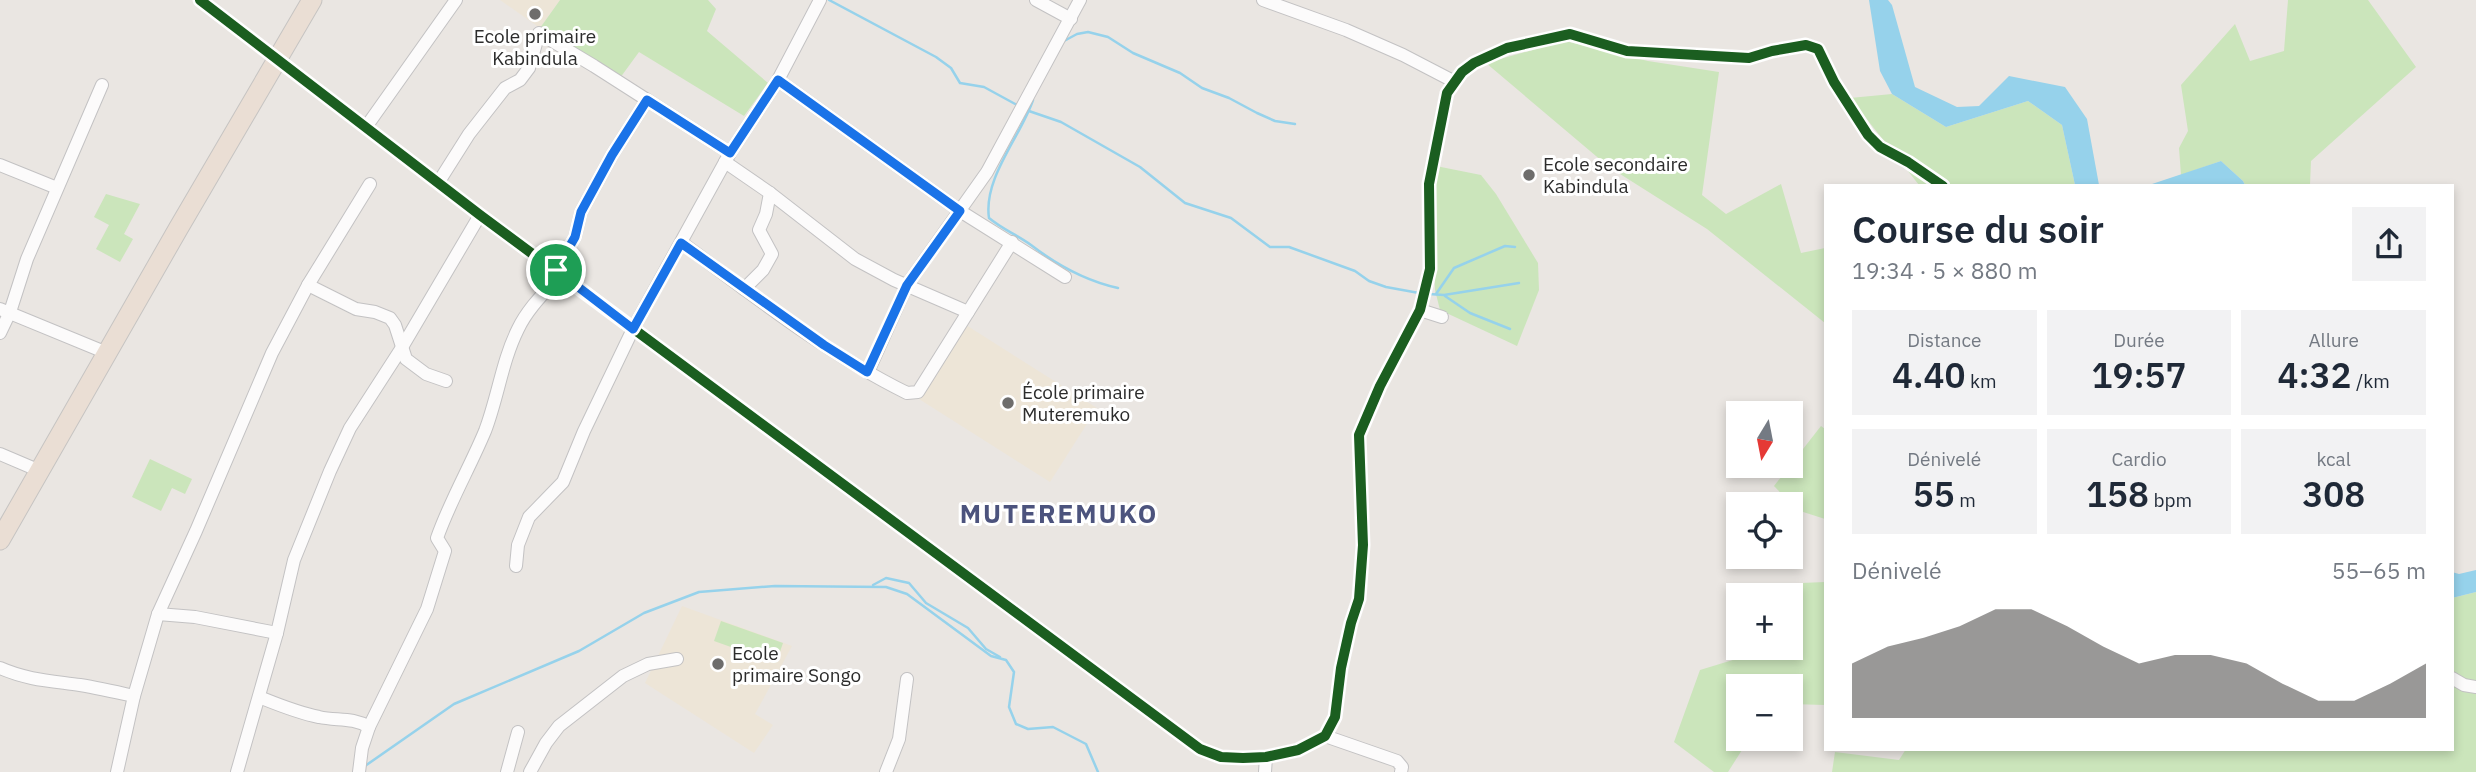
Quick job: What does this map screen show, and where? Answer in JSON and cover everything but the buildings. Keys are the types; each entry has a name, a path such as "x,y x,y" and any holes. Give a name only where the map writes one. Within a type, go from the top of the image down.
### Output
{"highway":[{"path":"0,540 312,0"}],"street":[{"path":"200,0 480,215 1200,749 1222,757 1266,757 1298,750 1325,736 1335,717 1350,623 1359,599 1363,545 1359,435 1380,386 1420,310 1430,269 1429,184 1447,93 1462,72 1474,63 1507,48 1570,34 1627,51 1749,58 1806,45 1818,49 1834,82 1868,135 1880,147 1940,184"},
{"path":"366,127 456,0"},
{"path":"516,566 518,545 529,517 563,482 584,431 633,329 727,157 778,80 820,0"},
{"path":"1036,0 1071,19"},
{"path":"867,372 907,285 987,172 1080,0"},
{"path":"1263,0 1346,30 1455,82"},
{"path":"438,183 469,135 505,88 520,80 530,68 539,33 647,100 727,157 855,259 968,312"},
{"path":"778,80 960,211 1065,277"},
{"path":"0,333 5,310 102,85"},
{"path":"359,772 362,748 369,727 427,609 445,551 437,538 446,510 486,427 518,327 558,272 575,237 581,212 612,155 647,100"},
{"path":"0,165 57,188"},
{"path":"117,772 134,696 158,614 272,353 308,285 370,184"},
{"path":"744,289 763,270 772,254 759,230 766,214 770,193"},
{"path":"237,772 295,560 330,471 350,428 401,349 480,215"},
{"path":"681,243 824,345 907,393 918,392 1012,242"},
{"path":"308,285 356,309 390,318 406,359 438,380 446,381"},
{"path":"5,310 107,353"},
{"path":"1420,310 1442,317"},
{"path":"0,454 40,471"},
{"path":"158,614 195,617 277,633"},
{"path":"530,772 559,726 623,676 648,664 677,659"},
{"path":"0,668 39,681 78,685 134,696"},
{"path":"886,772 899,739 907,679"},
{"path":"2454,679 2464,685 2476,687"},
{"path":"259,697 305,714 359,721 369,727"},
{"path":"507,772 518,732"},
{"path":"1325,736 1397,761 1402,767 1401,772"},
{"path":"1265,772 1266,757"}],"shaded area":[{"name":"Ecole primaire Kabindula","path":"500,0 560,0 540,28"},
{"name":"École primaire Muteremuko","path":"966,325 1097,408 1050,482 919,399"},
{"name":"Ecole primaire Songo","path":"682,606 792,646 755,714 773,725 754,753 645,683"}],"green space":[{"path":"560,0 708,0 716,9 707,31 768,83 744,116 639,52 620,78 540,28"},
{"path":"2288,0 2368,0 2416,67 2311,161 2310,184 2244,184 2221,161 2181,175 2179,148 2188,131 2181,85 2235,24 2250,61 2284,51"},
{"path":"1565,41 1648,61 1719,72 1702,195 1726,214 1781,184 1801,253 1824,248 1824,322 1707,229 1609,167 1486,63"},
{"path":"1892,94 1946,127 2028,101 2062,125 2075,184 1918,184 1850,98"},
{"path":"1431,165 1481,175 1496,194 1538,263 1539,290 1517,346 1440,310 1435,290"},
{"path":"106,194 140,204 124,234 133,239 120,262 96,249 109,225 94,217"},
{"path":"1821,426 1824,428 1824,519 1803,512 1803,492 1780,492 1774,486 1780,478 1803,478 1803,449"},
{"path":"150,459 192,479 185,494 172,488 161,511 132,497"},
{"path":"1824,582 1824,705 1803,704 1803,674 1726,674 1726,751 1741,751 1728,772 1714,772 1674,742 1700,670 1733,660 1803,660 1801,583"},
{"path":"2476,592 2476,772 1832,772 1835,752 1899,760 1905,751 2454,751 2454,598"},
{"path":"721,621 783,643 776,663 714,641"}],"water":[{"path":"1869,0 1888,0 1892,5 1915,87 1957,107 1979,106 2009,76 2065,87 2087,119 2099,184 2075,184 2062,125 2028,101 1946,127 1892,94 1880,71"},
{"path":"2221,161 2244,184 2152,184"},
{"path":"2476,570 2476,592 2454,598 2454,573"}],"waterway":[{"path":"829,0 936,57 951,68 960,83 984,87 1017,105"},
{"path":"1064,41 1088,32 1108,37 1133,53 1180,73 1202,88 1275,121 1295,124"},
{"path":"1033,100 997,173 989,203 989,218 1072,271 1118,288"},
{"path":"1026,110 1061,122 1140,167 1185,203 1231,218 1270,247 1289,247 1355,271 1369,281 1419,293"},
{"path":"1436,294 1454,268 1505,246 1515,247"},
{"path":"1429,294 1444,295 1519,283"},
{"path":"1445,296 1470,313 1510,329"},
{"path":"873,585 886,578 909,583 926,603 968,628 986,649 1000,657"},
{"path":"365,766 454,704 579,651 644,613 699,592 775,586 886,587 907,594 991,656 1006,660 1014,672 1009,707 1016,724 1028,729 1053,727 1086,744 1098,772"}],"cycle path":[{"path":"200,0 480,215 1200,749 1221,757 1266,757 1298,750 1325,736 1335,717 1341,668 1359,599 1363,545 1359,435 1380,386 1420,310 1430,269 1429,184 1447,93 1462,72 1474,63 1507,48 1570,34 1627,51 1749,58 1806,45 1818,49 1834,82 1868,135 1880,147 1940,184"}],"place":[{"name":"Ecole primaire Kabindula","path":"535,14"},
{"name":"Ecole secondaire Kabindula","path":"1529,175"},
{"name":"École primaire Muteremuko","path":"1008,403"},
{"name":"Ecole primaire Songo","path":"718,664"}],"district":[{"name":"MUTEREMUKO","path":"1059,513"}],"route":[{"path":"778,80 960,211 907,285 867,372 824,345 681,243 633,329 556,270 575,237 581,212 612,155 647,100 730,153 778,80"}]}
